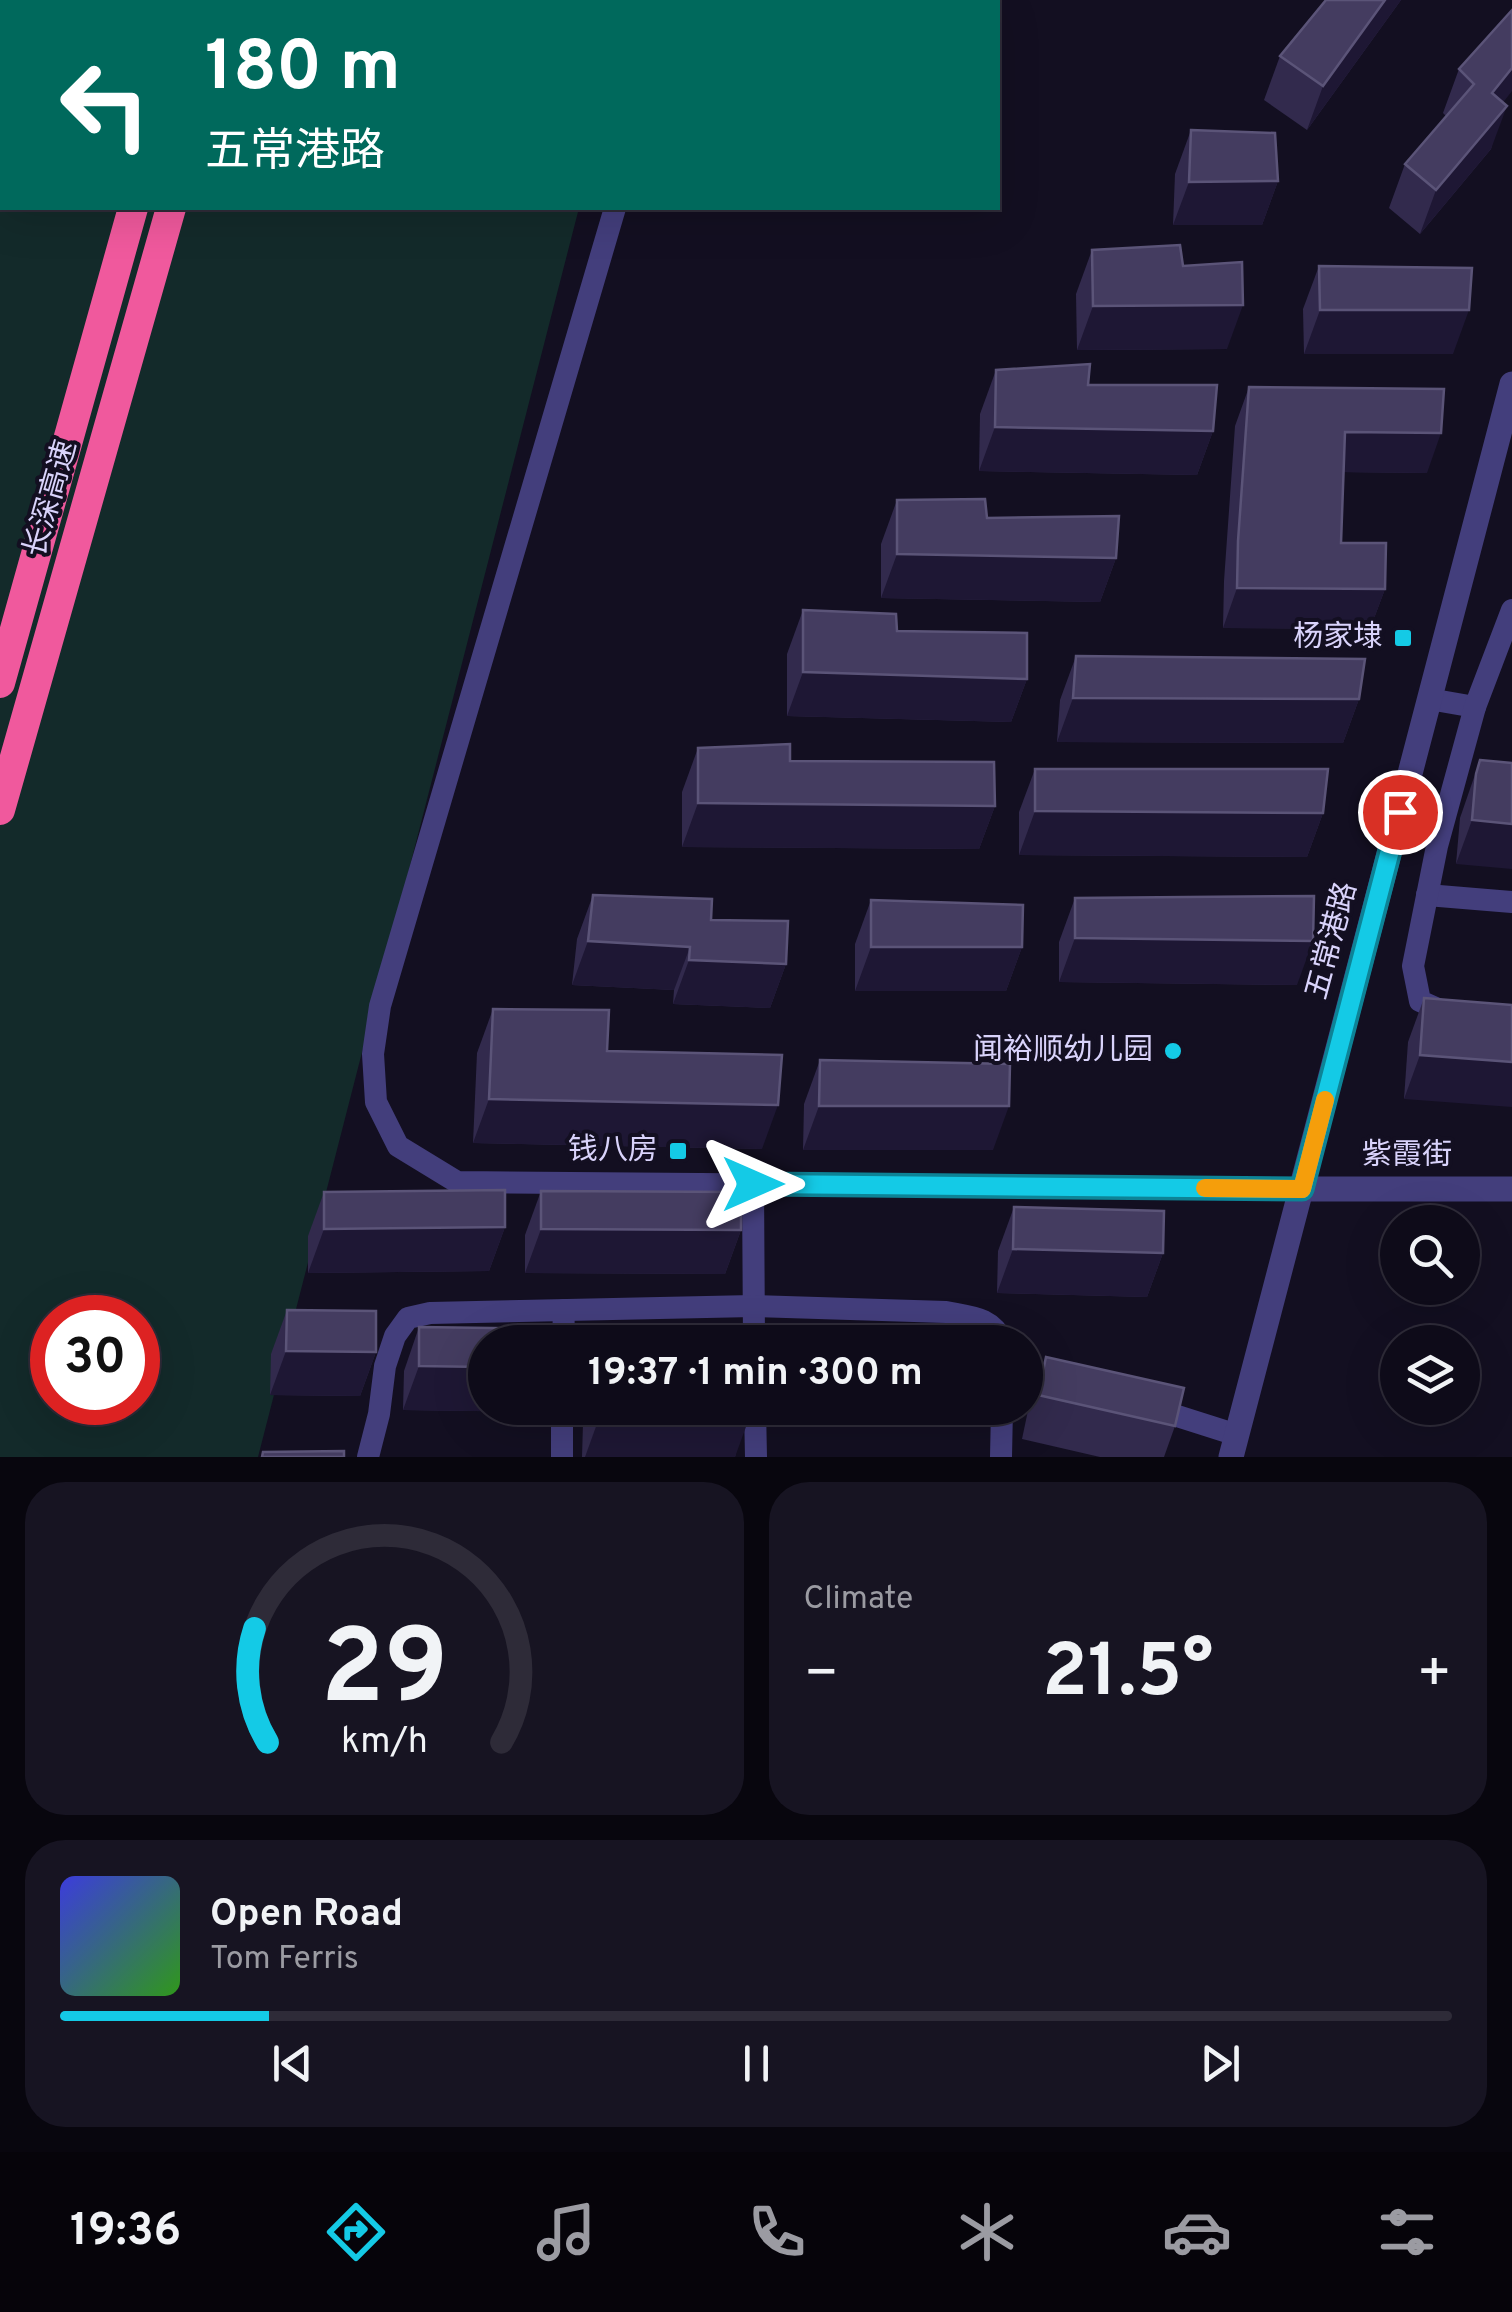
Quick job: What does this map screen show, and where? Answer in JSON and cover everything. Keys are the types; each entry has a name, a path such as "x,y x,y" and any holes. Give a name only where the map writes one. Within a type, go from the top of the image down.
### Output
{"highway":[{"name":"长深高速","path":"0,683 132,210"},
{"name":"长深高速","path":"0,810 170,210"}],"street":[{"path":"614,210 380,1006 373,1054 376,1102 398,1146 457,1182 1302,1189"},
{"name":"五常港路","path":"1234,1446 1512,384"},
{"path":"1472,1016 1452,1016 1420,1001 1413,966 1437,846 1475,707 1502,663 1512,610"},
{"path":"1430,699 1475,707"},
{"path":"1427,894 1512,902"},
{"path":"753,1184 754,1325"},
{"name":"紫霞街","path":"1302,1189 1512,1189"},
{"path":"368,1457 385,1366 399,1351 394,1336 408,1318 460,1311 753,1306 946,1312 991,1325"},
{"path":"564,1310 564,1325"},
{"path":"1043,1377 1080,1388"},
{"path":"1136,1402 1234,1446"},
{"path":"562,1425 562,1457"},
{"path":"755,1425 756,1457"},
{"path":"1002,1425 1002,1457"}],"green space":[{"path":"0,210 578,210 258,1457 0,1457"}],"building":[{"path":"1326,0 1385,0 1323,86 1280,56"},
{"path":"1512,10 1512,68 1492,93 1507,106 1436,190 1405,164 1474,84 1459,69"},
{"path":"1191,130 1275,133 1278,181 1189,182"},
{"path":"1180,245 1183,266 1242,262 1243,305 1093,306 1092,250"},
{"path":"1319,266 1472,268 1469,310 1320,310"},
{"path":"1090,364 1088,385 1217,385 1213,431 995,427 996,370"},
{"path":"1249,387 1444,389 1441,433 1345,432 1341,543 1386,543 1385,589 1237,588"},
{"path":"985,499 987,518 1119,516 1116,558 897,554 897,500"},
{"path":"803,610 896,614 897,631 1027,633 1027,679 803,672"},
{"path":"1076,656 1365,659 1359,699 1073,698"},
{"path":"790,744 790,761 994,762 995,806 698,803 698,748"},
{"path":"1480,760 1512,763 1512,824 1472,820"},
{"path":"1035,769 1328,769 1323,813 1035,811"},
{"path":"593,895 712,899 711,920 788,921 786,964 689,960 690,947 588,941"},
{"path":"1314,896 1313,941 1075,938 1075,898"},
{"path":"871,900 1023,905 1022,947 871,947"},
{"path":"1424,998 1512,1005 1512,1062 1420,1055"},
{"path":"493,1009 609,1010 607,1051 782,1055 778,1105 489,1099"},
{"path":"820,1060 1010,1064 1009,1106 819,1106"},
{"path":"505,1190 505,1227 324,1229 324,1192"},
{"path":"541,1191 741,1192 741,1230 541,1229"},
{"path":"1014,1207 1164,1211 1163,1253 1013,1249"},
{"path":"287,1310 376,1311 376,1352 286,1351"},
{"path":"419,1327 468,1328 468,1367 419,1366"},
{"path":"1046,1357 1184,1388 1175,1426 1043,1396"},
{"path":"344,1451 344,1457 262,1457 263,1452"}],"slow traffic":[{"path":"1205,1188 1302,1189 1325,1100"}],"place":[{"name":"杨家埭","path":"1403,638"},
{"name":"闻裕顺幼儿园","path":"1173,1051"},
{"name":"钱八房","path":"678,1151"}],"route":[{"path":"753,1184 1302,1189 1400,812"}]}
